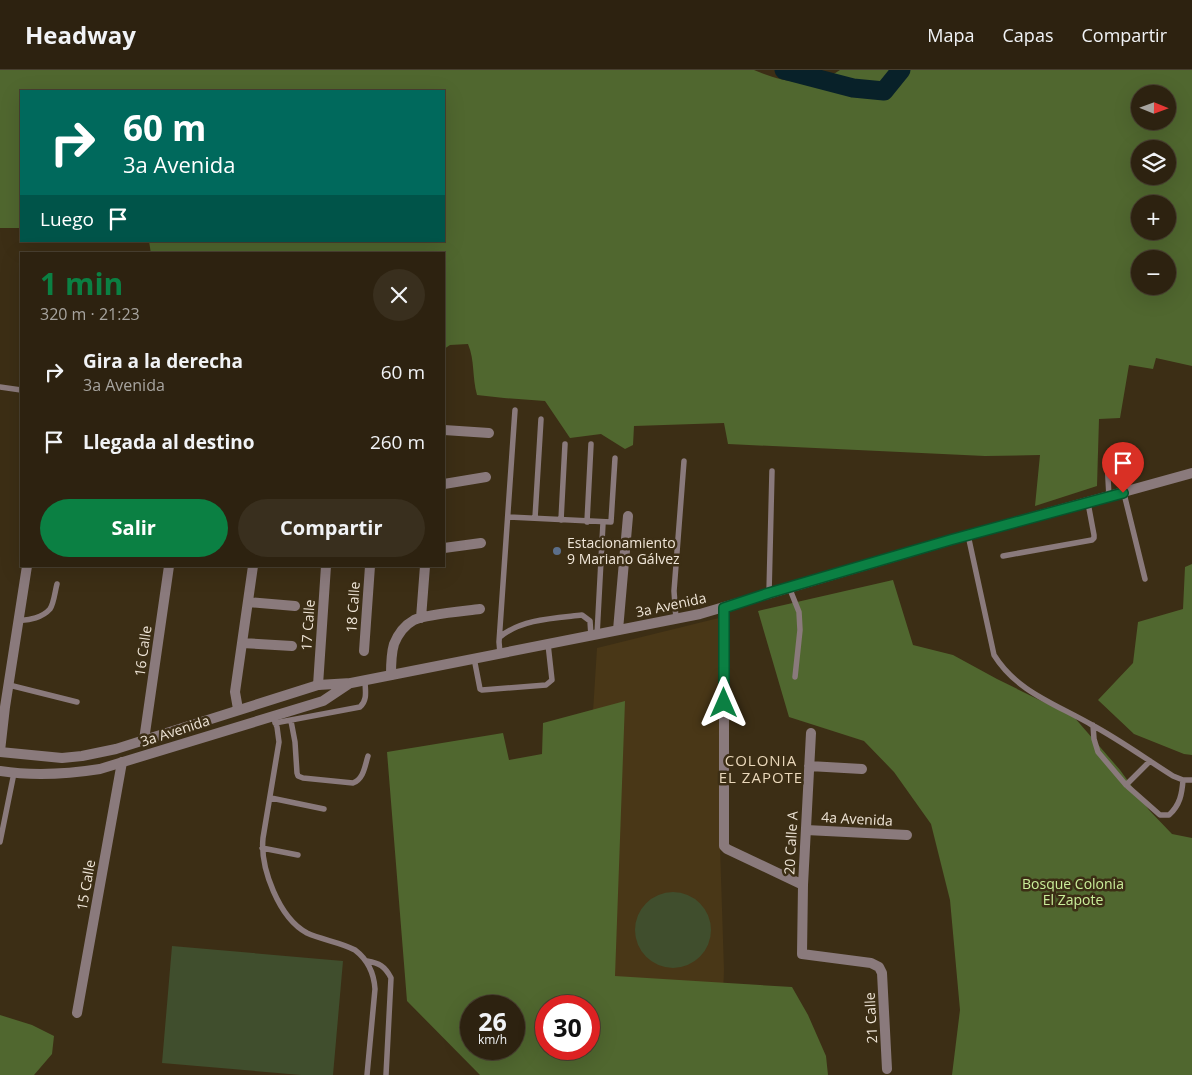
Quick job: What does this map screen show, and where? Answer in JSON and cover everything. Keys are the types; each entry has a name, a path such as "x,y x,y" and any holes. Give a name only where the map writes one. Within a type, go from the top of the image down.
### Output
{"street":[{"path":"445,430 489,433"},
{"name":"3a Avenida","path":"0,751 62,758 82,756 116,749 318,685 351,683 724,608 968,535 1192,473"},
{"path":"445,484 486,478"},
{"path":"618,630 628,516"},
{"path":"445,548 481,543"},
{"path":"0,751 2,707 9,685 26,567"},
{"name":"16 Calle","path":"144,740 170,567"},
{"path":"238,709 235,692 253,567"},
{"name":"17 Calle","path":"318,685 326,567"},
{"name":"18 Calle","path":"364,650 370,567"},
{"path":"421,618 425,567"},
{"path":"248,602 294,606"},
{"path":"724,608 724,846 803,885"},
{"path":"391,675 392,654 397,638 412,622 421,618 480,609"},
{"path":"242,643 292,646"},
{"name":"3a Avenida","path":"0,771 14,773 76,773 122,762 274,719 323,700 351,683"},
{"name":"20 Calle A","path":"811,733 803,885 802,954 870,963 879,967"},
{"name":"15 Calle","path":"77,1013 122,762"},
{"path":"810,766 862,769"},
{"name":"4a Avenida","path":"806,830 907,835"},
{"name":"21 Calle","path":"879,967 882,973 887,1069"}],"lane":[{"path":"0,387 20,390"},
{"path":"500,653 515,410"},
{"path":"535,518 541,419"},
{"path":"561,520 565,444"},
{"path":"587,522 591,444"},
{"path":"1109,497 1108,459 1110,455 1115,457 1145,579"},
{"path":"509,517 603,523 612,521 615,458"},
{"path":"676,619 674,591 684,461"},
{"path":"769,593 772,471"},
{"path":"1003,556 1092,540 1094,535 1088,503"},
{"path":"594,635 603,523"},
{"path":"968,535 994,655 1003,670 1020,684 1048,702 1093,725 1183,780 1192,780"},
{"path":"19,620 27,621 40,616 50,608 57,584"},
{"path":"789,587 799,612 800,630 794,677"},
{"path":"500,637 508,630 528,624 582,615 590,621 594,635"},
{"path":"474,658 480,689 482,690 546,685 552,680 548,644"},
{"path":"365,680 366,698 360,706 291,721 274,719 279,742 262,848 266,871 282,907 290,919 307,932 355,950 367,961 373,973 375,989 367,1075"},
{"path":"9,685 77,702"},
{"path":"291,721 295,742 296,773 298,776 358,782 368,756"},
{"path":"1093,725 1094,739 1098,752 1126,785 1160,815 1169,815 1178,807 1183,780"},
{"path":"1126,785 1150,761"},
{"path":"0,842 14,773"},
{"path":"271,798 324,809"},
{"path":"262,848 298,855"},
{"path":"367,961 379,963 386,969 391,978 387,1074"}],"shaded area":[{"path":"727,616 720,847 724,970 720,1075 600,1051 600,995 588,995 581,903 597,648"}],"green space":[{"path":"0,70 754,70 776,78 808,82 819,80 840,70 1192,70 1192,366 1156,358 1153,369 1129,365 1120,418 1099,419 1097,486 1035,506 1040,455 985,456 728,444 724,423 634,426 633,445 625,449 601,434 570,438 545,401 477,395 472,357 468,344 450,345 445,348 445,252 151,252 149,242 445,242 445,90 20,90 20,228 0,228"},
{"path":"1192,564 1192,755 1184,754 1134,734 1098,700 1133,663 1138,622 1183,609 1185,567"},
{"name":"Bosque Colonia El Zapote","path":"893,580 913,645 953,655 1074,717 1120,770 1149,810 1172,834 1192,838 1192,1075 952,1075 960,1010 950,900 931,824 894,772 864,741 789,717 758,611"},
{"path":"625,701 615,976 792,987 808,1015 826,1056 828,1075 480,1075 465,1060 525,1060 525,995 460,995 460,1055 407,1001 387,752 503,733 509,760 542,754 543,723"},
{"path":"673,892 688,895 700,903 708,915 711,930 708,945 700,957 688,965 673,968 658,965 646,957 638,945 635,930 638,915 646,903 658,895"},
{"path":"172,946 343,961 333,1075 301,1075 162,1063"},
{"path":"0,1015 32,1025 54,1036 52,1054 34,1075 0,1075"}],"waterway":[{"path":"784,70 853,88 884,91 901,70"}],"place":[{"name":"Estacionamiento 9 Mariano Gálvez","path":"557,551"}],"district":[{"name":"COLONIA EL ZAPOTE","path":"761,770"}],"route":[{"path":"724,703 724,608 950,540 1123,493"}]}
